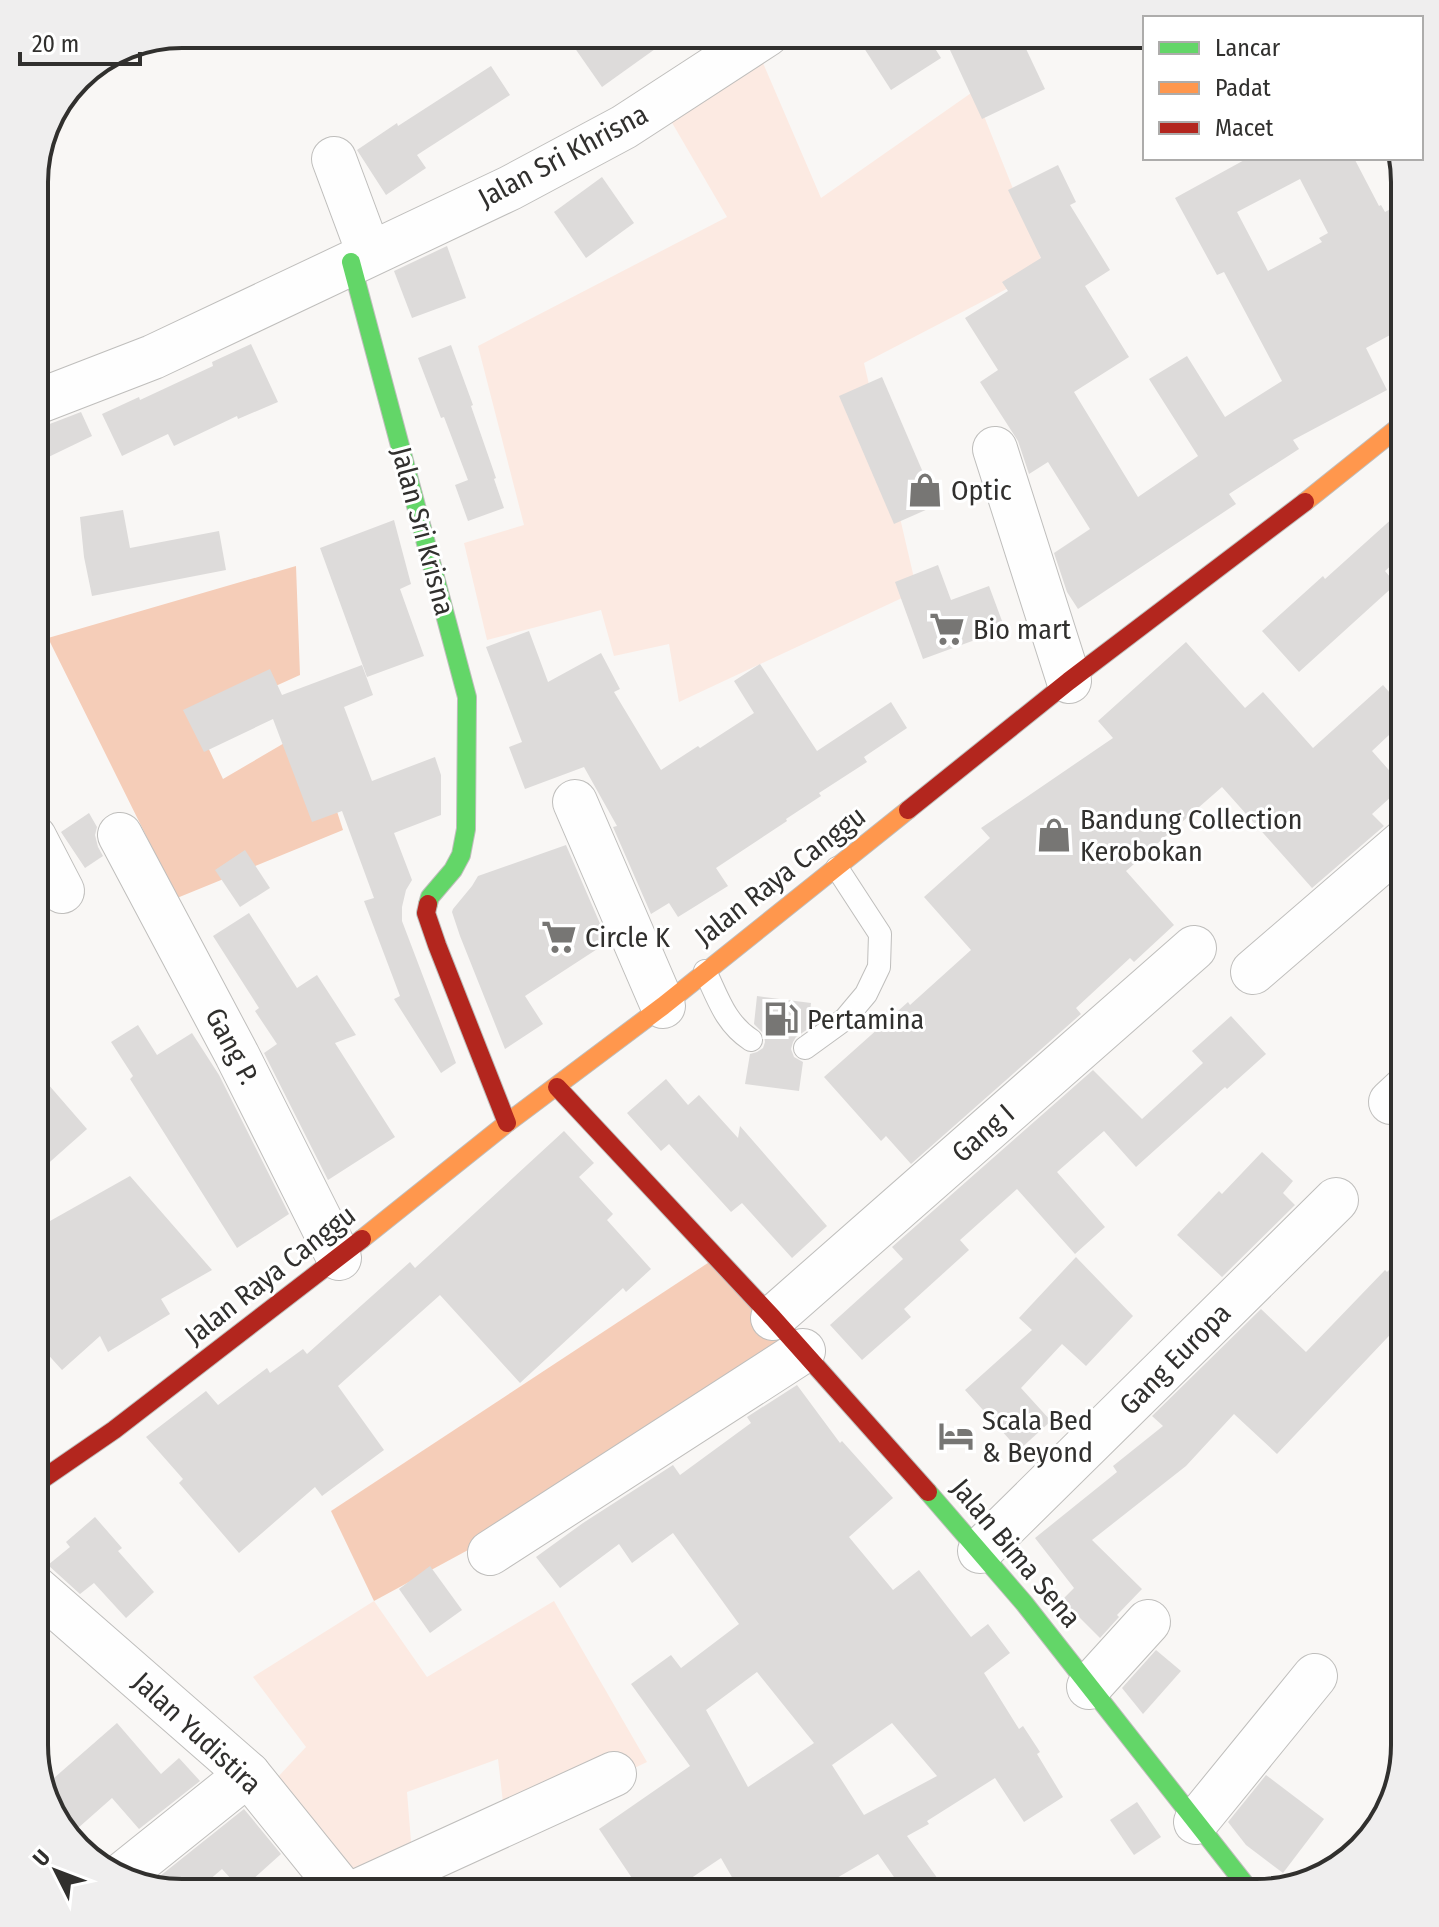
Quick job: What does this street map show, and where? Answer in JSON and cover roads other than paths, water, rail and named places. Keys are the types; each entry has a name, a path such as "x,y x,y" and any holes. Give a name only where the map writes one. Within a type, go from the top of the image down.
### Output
{"street":[{"name":"Jalan Sri Khrisna","path":"360,258 510,188 624,127 745,48"},
{"path":"48,398 153,357 360,258 334,159"},
{"name":"Jalan Sri Krisna","path":"360,258 467,697 466,829 461,855 453,870 430,897 426,913 507,1123"},
{"name":"Jalan Raya Canggu","path":"48,1475 114,1430 339,1258 507,1123 663,1006 1069,681 1391,433"},
{"path":"995,449 1069,681"},
{"path":"575,802 663,1006"},
{"name":"Gang P.","path":"120,835 237,1055 339,1258"},
{"path":"1253,972 1391,853"},
{"path":"48,864 62,891"},
{"name":"Gang I","path":"773,1318 1194,948"},
{"name":"Jalan Bima Sena","path":"557,1087 773,1318 980,1551 1241,1879"},
{"name":"Gang Europa","path":"980,1551 1336,1200"},
{"path":"490,1553 803,1351"},
{"name":"Jalan Yudistira","path":"48,1599 248,1774 333,1879"},
{"path":"1089,1687 1148,1622"},
{"path":"1196,1822 1315,1676"},
{"path":"130,1869 248,1774"},
{"path":"385,1879 614,1774"}],"lane":[{"path":"805,1048 845,1019 866,994 879,967 880,934 837,868"},
{"path":"705,971 728,1021 751,1040"}],"place":[{"name":"Optic","path":"925,490"},
{"name":"Bio mart","path":"947,629"},
{"name":"Bandung Collection Kerobokan","path":"1054,835"},
{"name":"Circle K","path":"559,937"},
{"name":"Pertamina","path":"781,1019"},
{"name":"Scala Bed & Beyond","path":"956,1436"}]}
